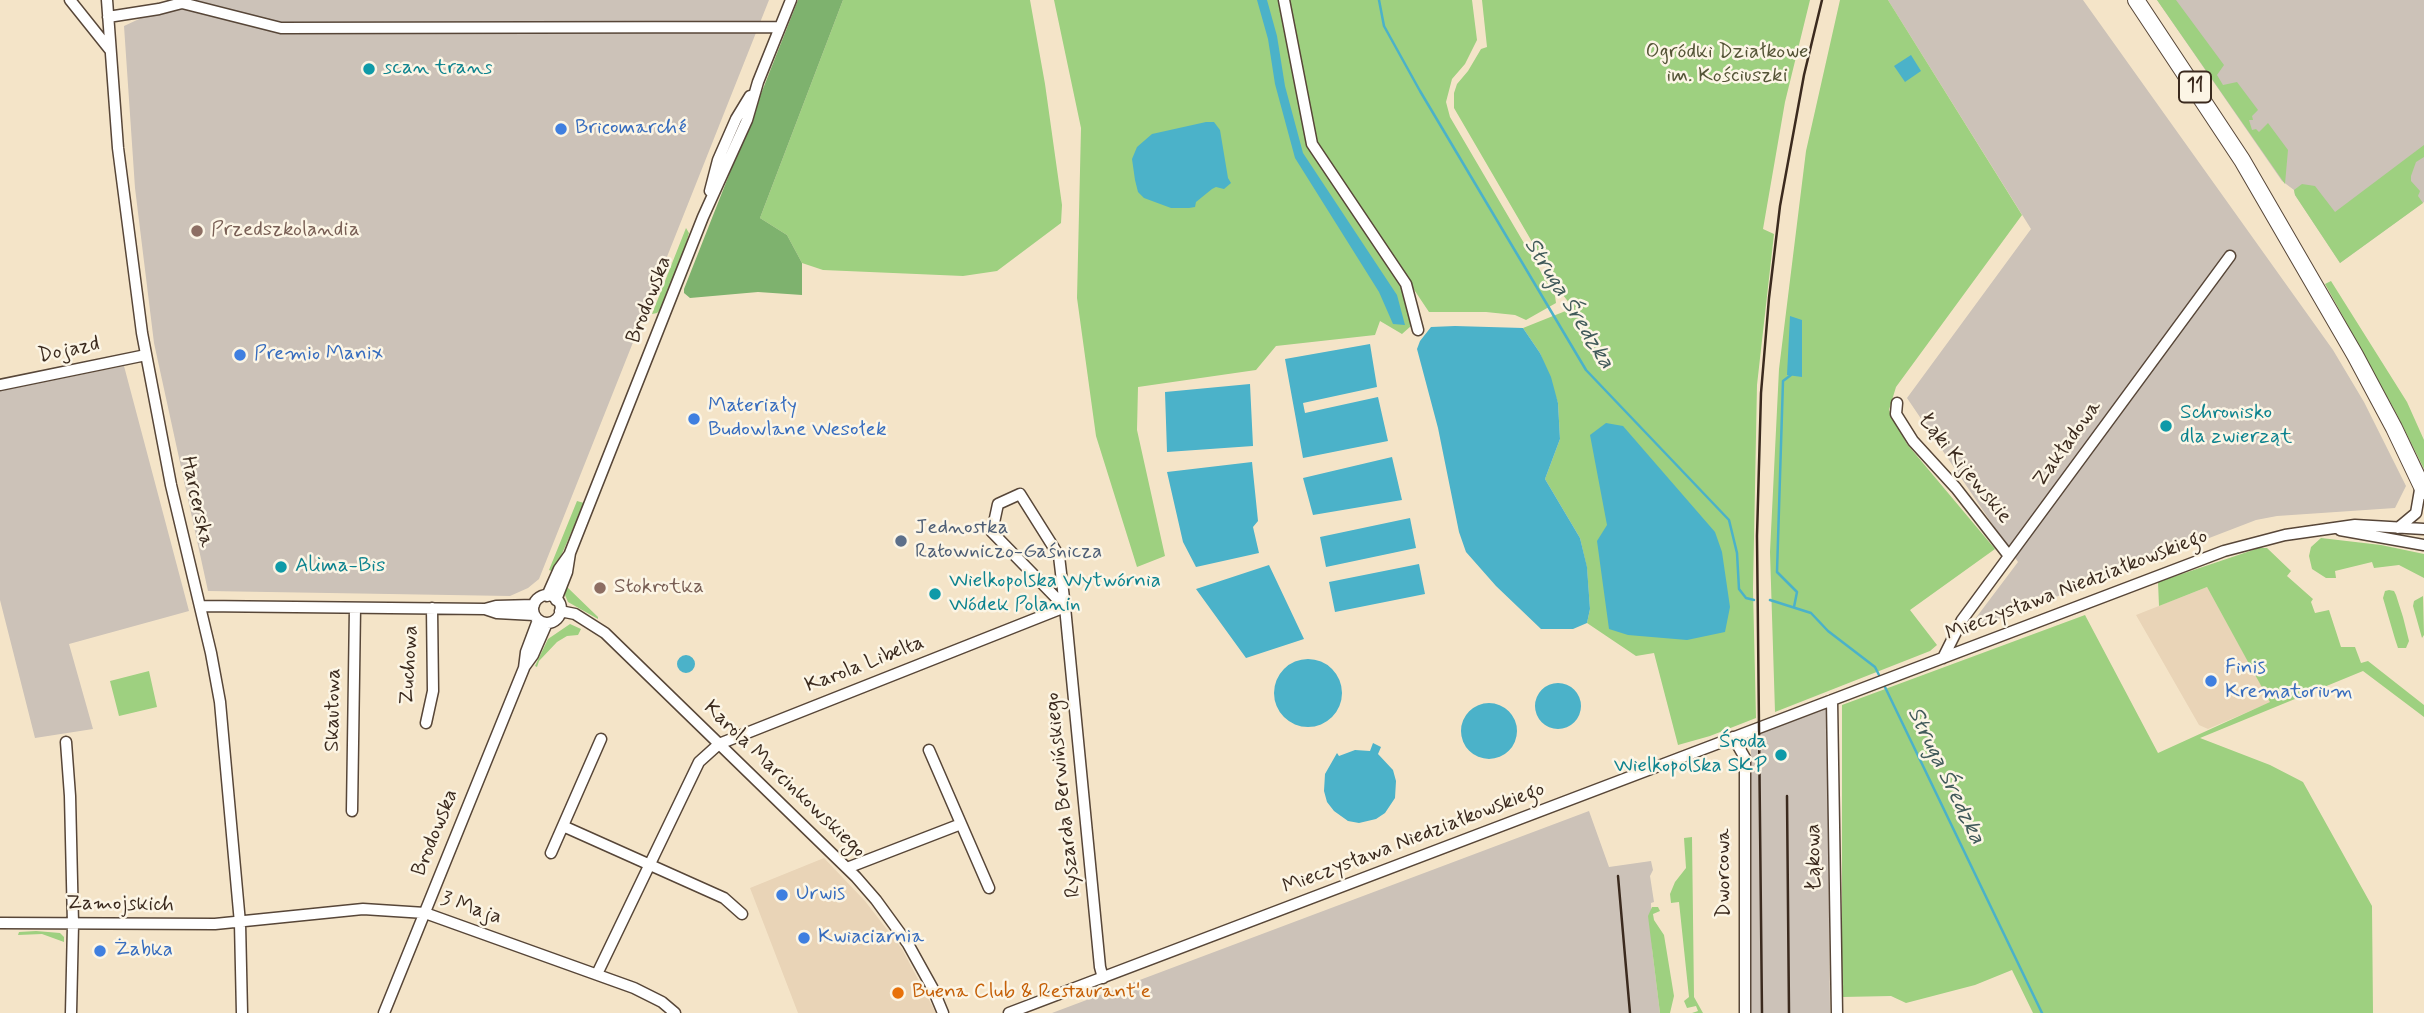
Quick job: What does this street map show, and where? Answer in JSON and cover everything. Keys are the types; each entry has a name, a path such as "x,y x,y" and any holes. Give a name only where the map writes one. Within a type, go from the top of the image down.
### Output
{"highway":[{"name":"11","path":"2136,0 2242,160 2356,355 2395,428 2422,488"}],"street":[{"path":"70,0 111,51"},
{"name":"Harcerska","path":"107,0 123,188 146,355 171,485 220,702 240,923 242,1013"},
{"name":"Brodowska","path":"555,602 567,572 570,553 703,217 737,144 758,82 791,0"},
{"path":"1284,0 1312,144 1406,284 1418,330"},
{"path":"108,17 159,9 182,1 281,27 780,27"},
{"name":"Zakładowa","path":"1943,658 1962,620 2230,256"},
{"name":"Dojazd","path":"0,385 146,355"},
{"name":"Łąki Kijewskie","path":"1897,403 1896,414 1913,441 1956,488 2009,556"},
{"path":"2398,528 2416,513 2422,488"},
{"name":"Ryszarda Berwińskiego","path":"1065,607 992,532 998,505 1020,494 1059,556 1065,607 1102,978"},
{"name":"Mieczysława Niedziałkowskiego","path":"1009,1013 2224,551 2267,538 2327,528 2355,525 2424,529"},
{"name":"Mieczysława Niedziałkowskiego","path":"2327,528 2424,545"},
{"path":"200,606 485,609 497,613 539,616 558,617 555,602 542,596 539,616"},
{"name":"Karola Marcinkowskiego","path":"555,602 596,626 847,868 876,900 908,944 943,1013"},
{"name":"Karola Libelta","path":"719,744 1065,607"},
{"name":"Skautowa","path":"352,811 355,608"},
{"name":"Zuchowa","path":"426,723 433,691 432,608"},
{"name":"Brodowska","path":"387,1012 524,668 533,655 539,616"},
{"name":"Łąkowa","path":"1832,700 1837,1013"},
{"name":"Dworcowa","path":"1733,737 1745,758 1745,1013"},
{"path":"551,853 601,739"},
{"path":"66,742 73,924 71,1013"},
{"path":"597,974 699,762 719,744"},
{"path":"929,750 989,888"},
{"path":"847,868 961,824"},
{"path":"563,826 724,898 742,914"},
{"name":"3 Maja","path":"240,923 363,909 425,913 597,974 649,995 675,1013"},
{"name":"Zamojskich","path":"0,923 240,923"}],"shaded area":[{"path":"180,0 769,0 539,579 528,588 510,596 208,591 154,343 135,188 124,26"},
{"path":"1888,0 2083,0 2333,350 2364,402 2406,486 2395,508 2277,516 2256,520 1970,630 1969,627 2018,562 1907,398 2031,229"},
{"path":"2157,0 2424,0 2424,202 2340,263 2294,190 2282,181"},
{"path":"124,366 189,611 69,644 93,729 35,738 0,600 0,391"},
{"path":"2207,587 2271,702 2208,729 2199,725 2136,615"},
{"path":"1827,708 1830,1013 1750,1013 1751,737"},
{"path":"1589,811 1609,867 1651,861 1654,902 1651,903 1652,948 1660,1013 1052,1013"},
{"path":"824,858 865,901 902,949 936,1013 798,1013 750,888"}],"green space":[{"path":"798,0 843,0 760,218 787,235 802,263 802,295 758,292 690,298 684,293 684,289"},
{"path":"843,0 1030,0 1062,205 1061,223 997,271 963,276 823,270 802,263 787,235 760,218"},
{"path":"1054,0 1281,0 1309,146 1402,285 1409,307 1411,326 1402,334 1380,321 1375,335 1276,346 1256,370 1138,387 1137,430 1165,556 1137,567 1096,436 1077,298 1081,128"},
{"path":"1289,0 1472,0 1477,40 1465,64 1452,79 1446,102 1450,117 1555,296 1556,303 1526,320 1515,315 1486,312 1429,312 1316,143"},
{"name":"Ogródki Działkowe im. Kościuszki","path":"1482,0 1810,0 1785,102 1763,229 1774,234 1757,385 1753,589 1756,718 1710,736 1678,745 1654,653 1636,656 1587,623 1590,609 1587,568 1580,538 1545,479 1560,439 1558,403 1540,353 1523,328 1573,308 1454,108 1457,84 1481,49 1487,47"},
{"path":"1840,0 1888,0 2022,215 1896,387 1889,410 1907,444 1995,549 1910,610 1937,645 1930,651 1775,712 1770,552 1779,369 1806,151"},
{"path":"2157,0 2176,0 2224,65 2217,75 2223,85 2237,82 2258,110 2252,116 2253,120 2249,120 2252,130 2259,132 2268,123 2288,150 2285,184"},
{"path":"2424,145 2424,157 2416,162 2411,176 2411,181 2420,191 2418,196 2423,203 2340,263 2294,190 2302,184 2315,186 2335,212"},
{"path":"686,228 689,233 686,244 661,309 652,314"},
{"path":"2331,281 2407,402 2424,440 2424,469 2325,284"},
{"path":"577,501 584,503 554,572 549,570"},
{"path":"2321,538 2381,545 2424,554 2424,578 2399,565 2374,568 2372,562 2335,571 2336,578 2326,578 2312,569 2309,556 2311,547"},
{"path":"2259,548 2267,548 2291,571 2287,576 2313,599 2311,602 2315,613 2329,610 2341,647 2355,647 2361,663 2368,661 2424,705 2424,717 2363,671 2200,738 2270,765 2303,782 2372,906 2373,1013 2033,1013 2012,970 1975,985 1906,1003 1891,996 1842,997 1842,705 2085,615 2158,753 2270,702 2207,587 2159,606 2158,582"},
{"path":"566,586 598,619 568,602 565,595"},
{"path":"2385,591 2394,591 2403,617 2409,641 2406,648 2398,648 2395,639 2383,598"},
{"path":"2423,596 2422,638 2413,606 2414,601"},
{"path":"570,624 581,629 578,635 567,636 557,642 539,661 537,667 535,666 548,639"},
{"path":"149,671 157,707 119,716 110,681"},
{"path":"1692,837 1694,997 1703,1013 1692,1013 1698,1011 1696,1006 1687,1008 1684,1001 1689,997 1679,902 1671,903 1670,894 1686,868 1684,838"},
{"path":"1652,907 1658,907 1660,911 1653,914 1664,935 1674,996 1670,1013 1660,1013 1648,916"},
{"path":"19,932 60,933 64,942 42,934 18,935"}],"water":[{"path":"1257,0 1267,0 1277,36 1285,86 1303,153 1397,295 1405,325 1393,324 1379,292 1295,158 1275,84 1268,39"},
{"path":"1911,55 1921,71 1905,82 1894,66"},
{"path":"1214,122 1220,130 1231,183 1224,189 1212,189 1196,202 1195,207 1171,208 1144,198 1138,192 1132,159 1137,147 1152,134"},
{"path":"1790,316 1802,320 1802,377 1787,375"},
{"path":"1431,327 1523,328 1540,353 1551,377 1558,403 1560,439 1545,479 1580,538 1587,567 1590,609 1587,623 1573,629 1541,629 1496,586 1466,552 1459,532 1438,428 1417,349"},
{"path":"1370,344 1377,387 1303,403 1305,413 1378,397 1388,441 1303,458 1285,359"},
{"path":"1250,384 1253,446 1167,452 1165,392"},
{"path":"1606,423 1623,426 1715,532 1722,552 1730,607 1725,632 1687,640 1628,635 1609,629 1597,541 1607,525 1590,435"},
{"path":"1392,457 1402,500 1313,515 1303,478"},
{"path":"1252,462 1258,521 1253,527 1259,553 1196,567 1183,542 1167,472"},
{"path":"1410,518 1416,548 1326,567 1320,537"},
{"path":"1419,564 1425,594 1335,612 1329,582"},
{"path":"1269,565 1304,639 1246,658 1196,589"},
{"path":"686,655 692,658 695,664 692,670 686,673 680,670 677,664 680,658"},
{"path":"1308,659 1321,662 1332,669 1339,680 1342,693 1339,706 1332,717 1321,724 1308,727 1295,724 1284,717 1277,706 1274,693 1277,680 1284,669 1295,662"},
{"path":"1558,683 1574,690 1581,706 1574,722 1558,729 1542,722 1535,706 1542,690"},
{"path":"1483,703 1495,703 1509,711 1517,725 1515,742 1509,751 1495,759 1483,759 1466,747 1461,737 1461,725 1473,708"},
{"path":"1373,743 1381,747 1378,754 1393,770 1396,781 1395,798 1385,813 1376,819 1359,823 1348,821 1327,802 1324,791 1325,774 1337,753 1339,756 1355,750 1370,751"}],"waterway":[{"name":"Struga Średzka","path":"1379,0 1384,26 1420,91 1586,370 1729,520 1737,553 1739,589 1746,598 1754,600"},
{"path":"1791,375 1783,381 1777,572 1797,592 1794,607"},
{"name":"Struga Średzka","path":"1770,600 1811,613 1828,631 1875,667 1881,679"},
{"name":"Struga Średzka","path":"1884,685 2042,1013"}],"railway":[{"path":"1762,1013 1757,536 1761,393 1780,206 1804,75 1822,0"},
{"path":"1787,796 1789,1013"},
{"path":"1618,876 1630,1013"}],"place":[{"name":"scan trans","path":"369,69"},
{"name":"Bricomarché","path":"561,129"},
{"name":"Przedszkolandia","path":"197,231"},
{"name":"Premio Manix","path":"240,355"},
{"name":"Materiały Budowlane Wesołek","path":"694,419"},
{"name":"Schronisko dla zwierząt","path":"2166,426"},
{"name":"Jednostka Ratowniczo-Gaśnicza","path":"901,541"},
{"name":"Alima-Bis","path":"281,567"},
{"name":"Stokrotka","path":"600,588"},
{"name":"Wielkopolska Wytwórnia Wódek Polanin","path":"935,594"},
{"name":"Finis Krematorium","path":"2211,681"},
{"name":"Środa Wielkopolska SKP","path":"1781,755"},
{"name":"Urwis","path":"782,895"},
{"name":"Kwiaciarnia","path":"804,938"},
{"name":"Żabka","path":"100,951"},
{"name":"Buena Club & Restaurant'e","path":"898,993"}]}
